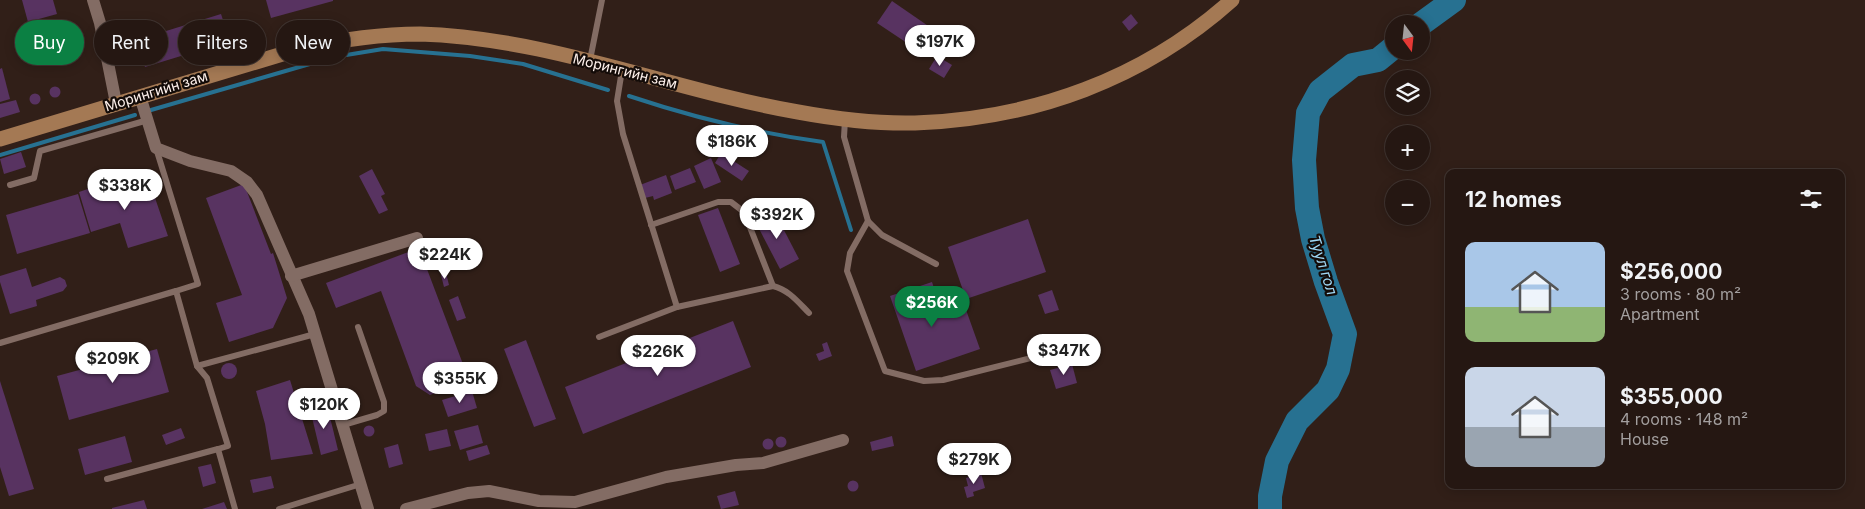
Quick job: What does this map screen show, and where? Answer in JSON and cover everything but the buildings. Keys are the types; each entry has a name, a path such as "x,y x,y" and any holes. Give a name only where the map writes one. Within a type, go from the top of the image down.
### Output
{"main road":[{"name":"Морингийн зам","path":"0,139 299,49 344,39 379,35 421,34 519,45 590,61 710,93 798,112 913,123 964,120 1010,112 1094,87 1135,68 1178,43 1232,0"}],"street":[{"path":"93,0 100,23 116,103"},
{"path":"140,96 156,148 190,161 231,171 248,182 257,195 309,314 368,509"},
{"path":"291,276 417,238"},
{"path":"406,509 438,505 468,493 489,491 539,501 575,502 666,477 736,465 763,463 843,440"}],"lane":[{"path":"590,61 602,0"},
{"path":"622,70 617,101 622,126 677,307"},
{"path":"845,118 844,137 868,221 882,235 936,264"},
{"path":"10,185 34,178 40,151 148,120"},
{"path":"0,343 198,284 156,148"},
{"path":"652,225 718,202 732,202 744,212 773,286"},
{"path":"868,221 850,252 847,272 885,371 924,381 942,380 1079,346"},
{"path":"599,337 677,307 773,286 786,291 809,313"},
{"path":"107,479 228,446 207,378 197,366 176,291"},
{"path":"343,425 377,415 384,411 384,402 358,327"},
{"path":"197,366 315,334"},
{"path":"218,450 235,509"},
{"path":"279,509 361,484"}],"waterway":[{"name":"Туул гол","path":"1430,17 1454,0"},
{"path":"151,110 334,57 383,49 470,56 523,64 608,90"},
{"name":"Туул гол","path":"1270,509 1270,496 1277,461 1297,421 1328,390 1338,369 1345,334 1313,239 1307,208 1304,160 1308,113 1320,91 1353,65 1378,60 1385,54"},
{"path":"629,96 725,124 823,142 851,230"},
{"path":"0,155 135,115"}]}
